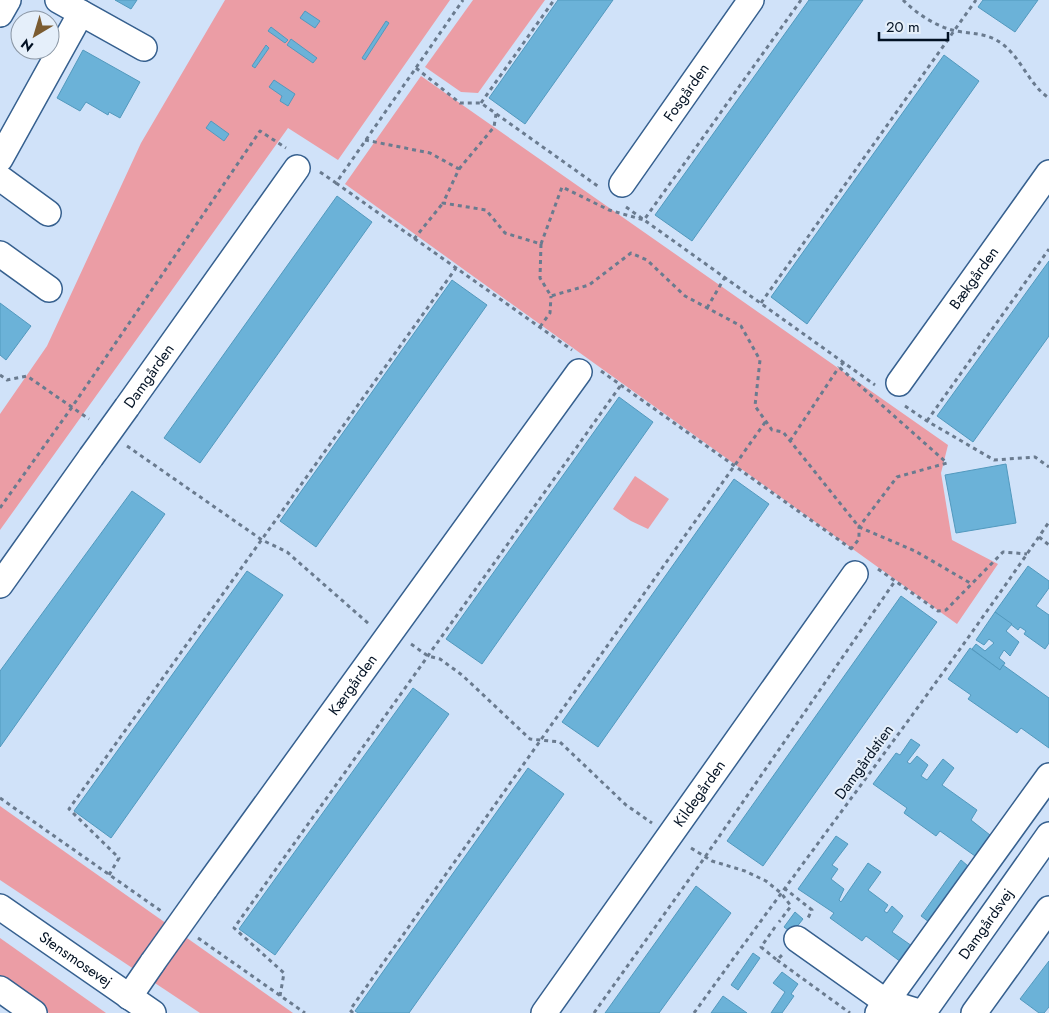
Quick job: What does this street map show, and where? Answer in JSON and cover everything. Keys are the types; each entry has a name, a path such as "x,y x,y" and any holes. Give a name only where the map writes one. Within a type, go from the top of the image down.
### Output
{"street":[{"path":"0,14 8,0"},
{"path":"58,0 144,48"},
{"name":"Fosgården","path":"615,192 751,0"},
{"path":"0,159 81,13"},
{"name":"Damgården","path":"0,585 297,168"},
{"name":"Bækgården","path":"892,390 1049,173"},
{"path":"0,178 48,213"},
{"path":"0,254 49,289"},
{"name":"Kærgården","path":"129,996 205,888 585,366"},
{"name":"Kildegården","path":"544,1013 861,564"},
{"path":"882,1007 1049,776"},
{"name":"Damgårdsvej","path":"922,1013 1049,834"},
{"name":"Stensmosevej","path":"0,907 153,1013"},
{"path":"974,1013 1049,910"},
{"path":"797,939 882,1007 922,1013"},
{"path":"0,989 34,1013"}],"path":[{"path":"481,103 554,0"},
{"path":"903,0 930,21 954,31 984,35 1001,43 1043,94 1049,98"},
{"path":"761,303 976,0"},
{"path":"416,68 460,103 481,103 615,192 761,303 844,362 892,390 927,421 994,460 1035,457 1049,468"},
{"path":"414,239 443,203 459,169 494,127 496,114"},
{"path":"366,140 430,153 459,169"},
{"path":"336,183 540,328 585,366 621,385 852,549 861,564 895,581 938,611 946,610 1003,552 1027,554"},
{"path":"443,203 486,210 505,234 541,244 540,278 551,296 550,313 540,328"},
{"path":"927,421 1049,250"},
{"path":"551,296 589,285 631,254 647,260 685,296 741,326 760,360 755,406 772,430 783,432 859,527 916,551 972,584"},
{"path":"109,875 118,858 69,809 456,268"},
{"path":"707,308 725,277"},
{"path":"790,441 844,362"},
{"path":"839,367 947,463 897,477 859,527 859,539 852,549"},
{"path":"280,996 284,973 234,928 621,385"},
{"path":"353,1013 350,1010 766,421"},
{"name":"Damgårdstien","path":"694,1013 784,888 863,784 1049,522"},
{"path":"1039,538 1049,545"},
{"path":"594,1013 705,857 895,581"},
{"path":"0,798 166,916"},
{"path":"784,888 800,899"},
{"path":"191,933 305,1013"},
{"path":"777,960 850,1013"}],"shaded area":[{"path":"225,0 450,0 338,160 288,128 0,530 0,414 47,346 141,143"},
{"path":"473,0 545,0 478,93 461,92 425,67"},
{"path":"421,76 948,445 941,473 952,540 998,564 957,624 345,184"},
{"path":"635,476 669,499 648,529 613,509"},
{"path":"0,806 293,1013 200,1013 0,880"},
{"path":"0,938 106,1013 49,1013 0,979"}],"building":[{"path":"115,0 137,0 131,9"},
{"path":"558,0 613,0 525,124 489,98"},
{"path":"809,0 863,0 692,241 655,215"},
{"path":"983,0 1038,0 1015,32 978,7"},
{"path":"305,11 320,21 315,28 300,18"},
{"path":"386,21 389,23 365,60 362,58"},
{"path":"271,27 288,40 285,43 268,31"},
{"path":"291,39 317,58 313,63 287,45"},
{"path":"266,45 269,48 255,68 252,66"},
{"path":"83,50 140,82 120,118 109,112 108,115 86,102 80,111 57,98"},
{"path":"944,55 979,81 807,324 771,297"},
{"path":"274,80 295,94 288,106 280,101 282,96 269,87"},
{"path":"211,121 229,134 224,141 206,128"},
{"path":"337,196 372,222 200,463 164,438"},
{"path":"1049,261 1049,336 973,442 937,416"},
{"path":"452,280 487,305 316,547 280,521"},
{"path":"0,303 31,326 6,360 0,355"},
{"path":"619,397 653,422 482,664 446,639"},
{"path":"1006,464 1016,523 956,533 945,475"},
{"path":"734,479 769,504 598,747 562,722"},
{"path":"132,491 165,514 0,747 0,671"},
{"path":"1028,566 1049,581 1049,588 1036,606 1049,615 1049,643 1045,649 1024,634 1026,631 1020,627 1018,630 995,612"},
{"path":"247,571 283,595 111,838 74,811"},
{"path":"901,596 937,622 763,866 727,841"},
{"path":"995,612 1012,624 1006,631 1019,642 1010,656 1004,650 999,658 1005,663 1000,670 972,649 976,644 985,651 994,643 989,639 984,645 976,640"},
{"path":"970,648 1000,670 1003,665 1049,698 1049,748 1021,728 1017,733 968,699 971,695 948,679"},
{"path":"413,688 449,714 275,955 239,929"},
{"path":"911,739 920,745 907,762 910,764 917,756 928,765 921,776 927,780 943,759 954,768 942,785 977,810 971,820 990,835 975,856 940,831 936,836 904,813 907,808 873,784 896,753 900,755"},
{"path":"528,768 564,794 409,1013 358,1013 355,1011"},
{"path":"836,836 848,844 832,865 838,869 831,879 844,889 839,900 841,902 868,863 881,872 868,890 888,905 884,911 887,913 892,906 903,916 892,932 912,946 901,962 866,936 862,941 830,918 834,913 798,889"},
{"path":"961,860 968,866 929,922 921,916"},
{"path":"696,886 731,913 659,1013 605,1013"},
{"path":"795,912 803,919 792,933 784,927"},
{"path":"753,953 760,958 738,990 731,985"},
{"path":"1049,961 1049,1007 1044,1013 1039,1013 1020,999"},
{"path":"782,972 798,984 791,994 794,996 782,1013 771,1013 785,992 773,983"},
{"path":"723,996 747,1013 711,1013"}]}
